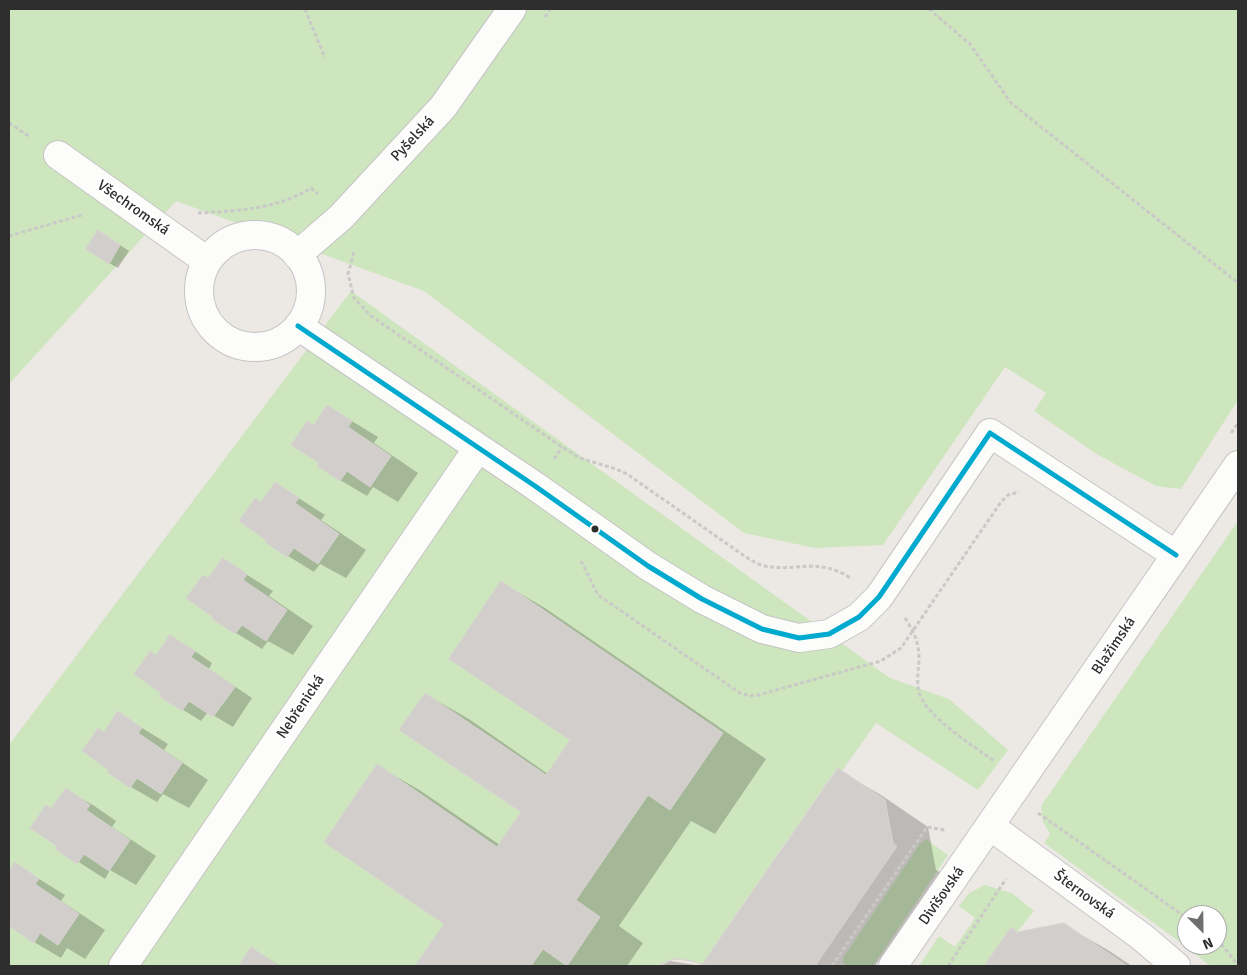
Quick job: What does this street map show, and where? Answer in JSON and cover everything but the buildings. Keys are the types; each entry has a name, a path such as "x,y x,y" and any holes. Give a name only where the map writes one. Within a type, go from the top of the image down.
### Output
{"street":[{"name":"Pyšelská","path":"297,255 341,217 443,107 512,9"},
{"name":"Všechromská","path":"58,155 207,261"},
{"path":"258,235 273,238 286,245 297,255 305,267 310,281 310,297 306,313 298,326 286,337 272,344 256,347 241,345 227,340 215,330 206,318 200,305 199,290 201,275 207,261 217,250 229,241 243,236 258,235"},
{"path":"298,326 664,575 702,599 762,629 799,638 829,634 859,617 879,597 990,433 1176,555"},
{"name":"Nebřenická","path":"123,966 478,448"},
{"name":"Blažimská","path":"990,826 1238,465"},
{"name":"Divišovská","path":"893,966 990,826"},
{"name":"Šternovská","path":"990,826 1142,937 1176,966"}],"path":[{"path":"305,9 325,58"},
{"path":"929,9 970,44 1011,103 1238,283"},
{"path":"191,211 199,213 262,208 298,197 311,188 364,238 354,250 348,274 354,298 371,316 562,447 580,458 627,474 759,564 774,567 828,567 842,572 879,597 906,618 913,630 918,644 917,680 919,693 924,704 935,716 999,765 1034,810 1177,911"},
{"path":"9,236 86,214"},
{"path":"832,966 928,827"},
{"path":"948,966 1007,878"},
{"path":"1227,951 1238,965"}],"green space":[{"path":"9,9 1238,9 1238,400 1181,489 1156,486 1098,455 1034,411 1046,393 1005,367 883,545 815,548 744,533 424,291 176,201 9,384"},
{"path":"351,291 890,678 949,699 1008,750 978,790 876,723 842,771 837,768 702,964 679,959 657,966 9,966 9,745"},
{"path":"1238,521 1238,966 1210,966 1197,955 1227,955 1227,905 1177,905 1177,940 1044,843 1050,834 1043,822 1041,806"},
{"path":"926,839 948,855 873,966 846,966 843,958 920,844"},
{"path":"985,885 1012,893 1034,911 1017,932 1011,928 984,966 919,966 939,936 955,947 975,918 959,906 969,893"}],"transit line":[{"path":"298,326 535,486 648,566 702,599 762,629 799,638 829,634 859,617 879,597 990,433 1176,555"}]}
